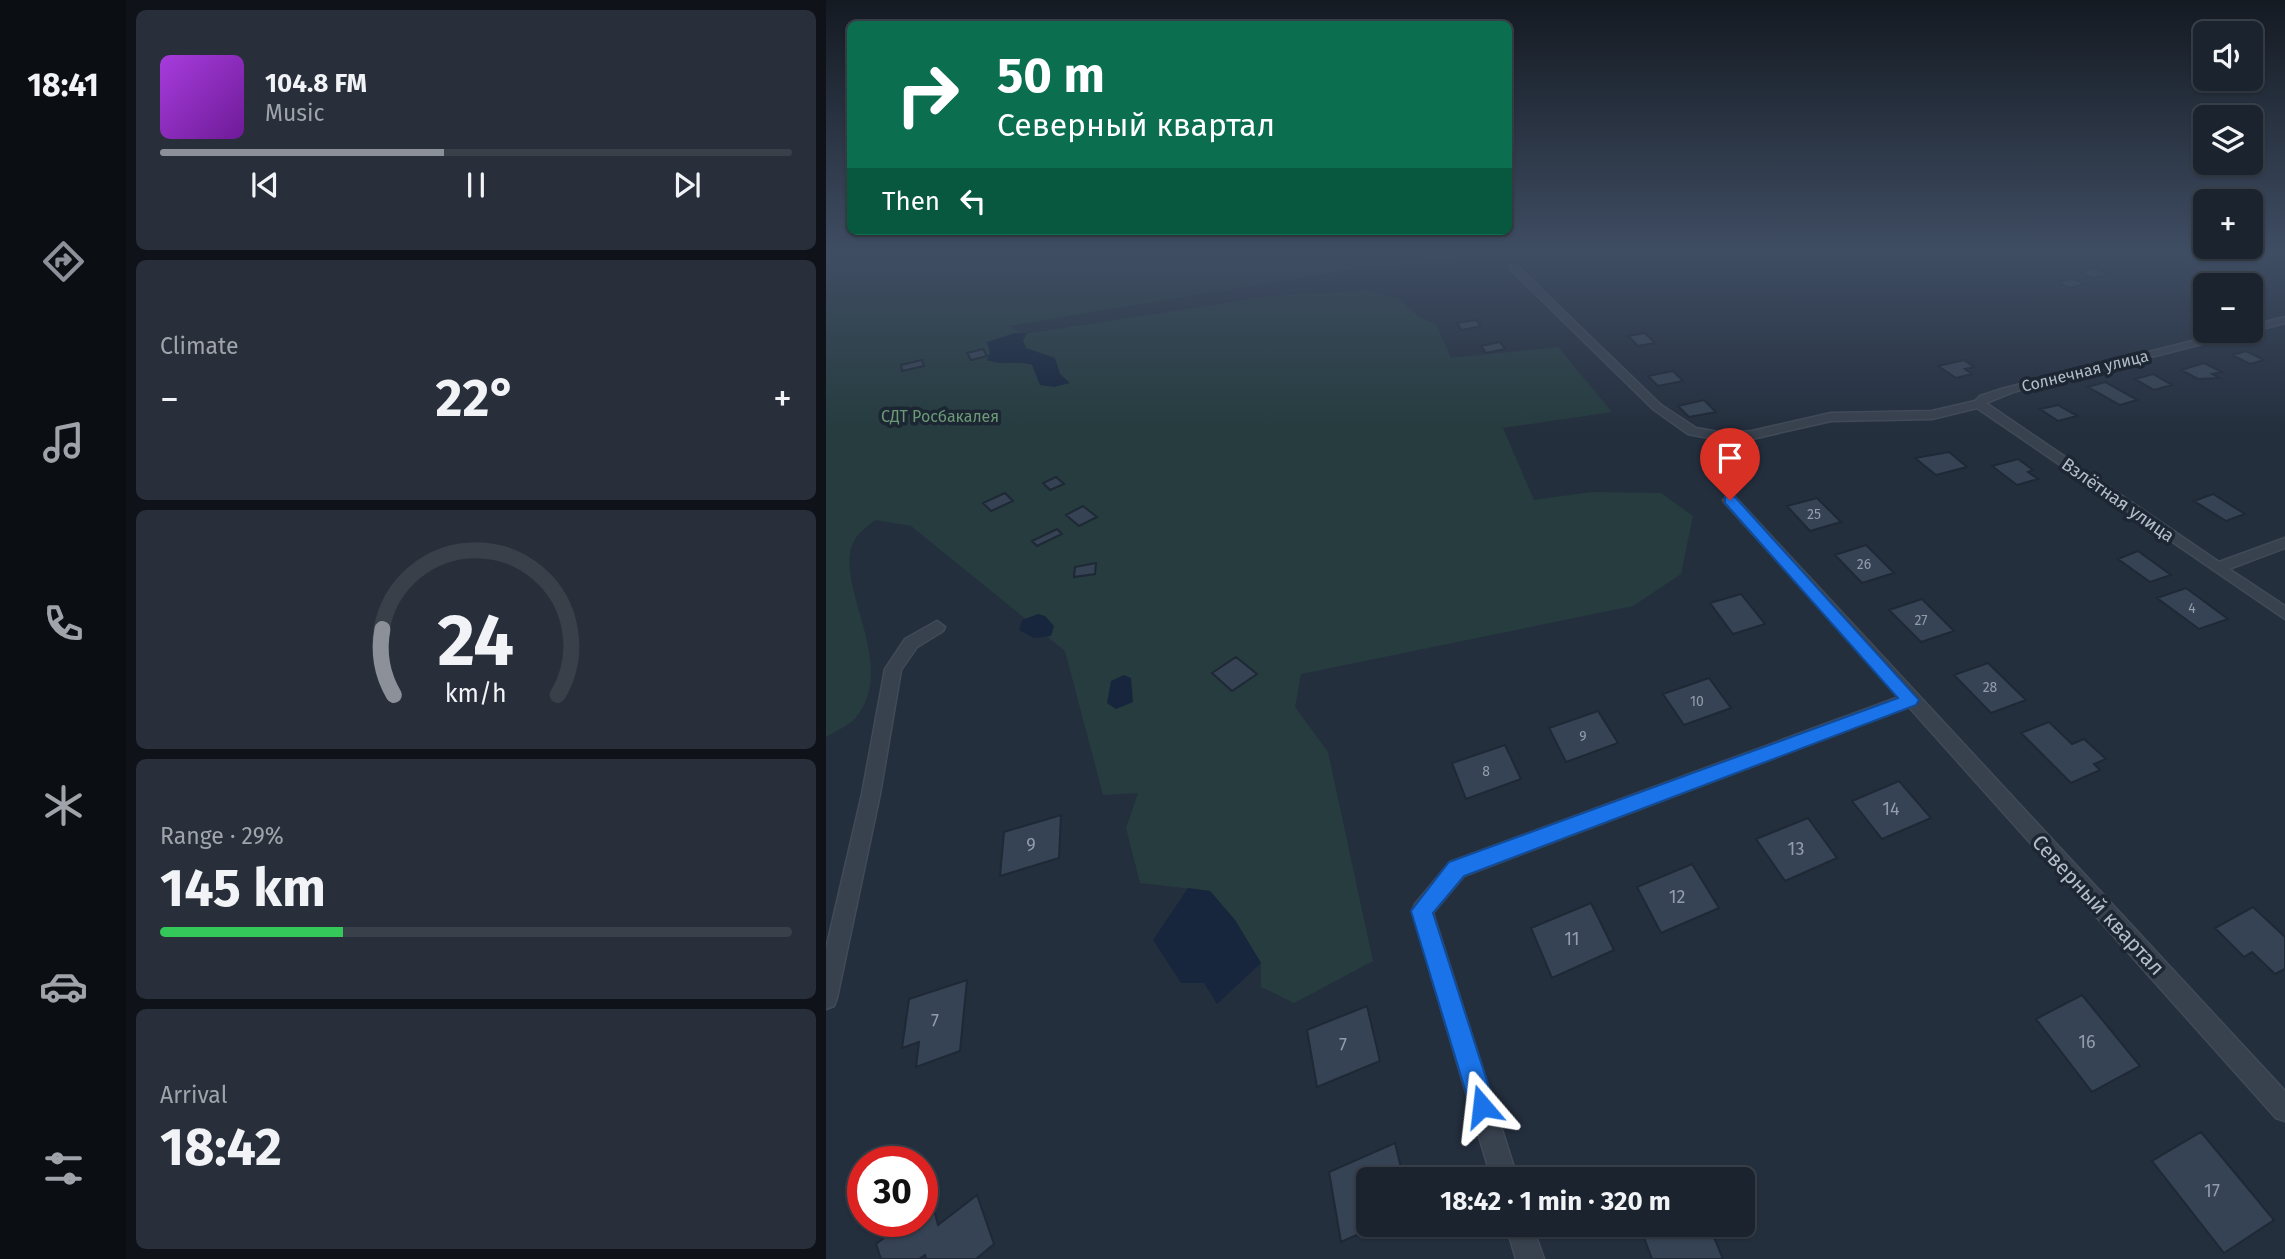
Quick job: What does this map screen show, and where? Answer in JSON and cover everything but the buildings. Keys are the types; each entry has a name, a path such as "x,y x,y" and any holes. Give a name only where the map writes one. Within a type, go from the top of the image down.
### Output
{"street":[{"path":"1558,311 1657,407 1692,431 1724,437 1752,435 1831,417 1932,415 1979,404"},
{"path":"2263,326 2285,320"},
{"name":"Солнечная улица","path":"1979,404 1984,398 2009,390 2195,343"},
{"name":"Взлётная улица","path":"1979,404 2285,614"},
{"name":"Северный квартал","path":"1730,500 2285,1109"},
{"path":"2217,568 2285,543"},
{"path":"826,998 871,794 893,668 911,643 937,627"},
{"path":"1501,1167 1422,911 1457,869 1910,700"},
{"path":"1523,1237 1530,1259"}],"green space":[{"name":"СДТ Росбакалея","path":"826,311 1101,311 1009,326 1024,334 1176,311 1412,311 1419,317 1436,324 1451,358 1558,347 1612,412 1503,428 1534,500 1591,492 1661,493 1693,516 1681,574 1633,606 1301,674 1295,707 1328,752 1373,961 1294,1003 1261,987 1261,963 1235,920 1210,891 1140,883 1126,828 1138,793 1103,795 1065,651 911,526 875,520 853,543 849,560 851,580 869,649 871,673 868,695 854,719 826,737"}],"water":[{"path":"1015,333 1027,333 1023,341 1026,348 1055,358 1060,374 1070,383 1054,387 1040,385 1032,365 987,360 990,352 987,342"},
{"path":"1038,614 1045,616 1054,626 1051,636 1034,638 1019,630 1022,620"},
{"path":"1124,675 1131,678 1133,702 1116,709 1107,703 1111,681"},
{"path":"1188,888 1210,891 1235,920 1261,963 1217,1004 1204,983 1181,983 1153,940"}],"route":[{"path":"1482,1106 1422,911 1457,869 1910,700 1730,500"}]}
